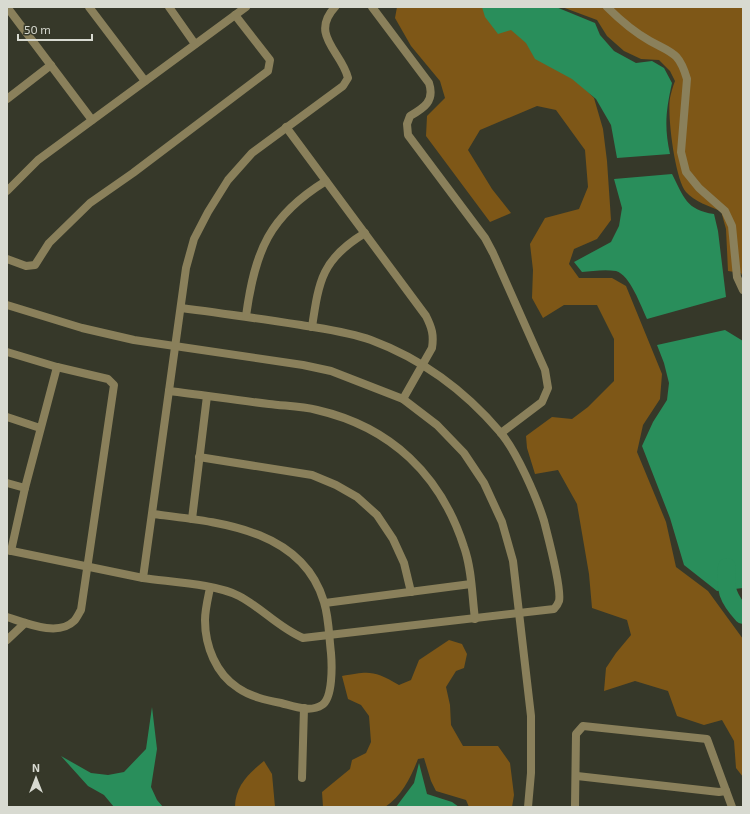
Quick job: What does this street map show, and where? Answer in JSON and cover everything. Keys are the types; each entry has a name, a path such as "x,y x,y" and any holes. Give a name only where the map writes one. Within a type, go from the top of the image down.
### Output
{"street":[{"path":"89,7 145,82"},
{"path":"169,7 195,44"},
{"path":"7,191 38,160 246,7"},
{"path":"143,578 186,268 194,239 208,212 228,180 252,153 343,86 348,78 346,69 326,37 326,24 335,7"},
{"path":"372,7 429,83 431,89 431,100 424,108 410,116 407,124 408,135 484,238 493,253 545,370 548,388 542,402 501,433"},
{"path":"607,7 628,26 650,41 669,49 684,68 687,79 681,152 686,172 699,188 725,211 732,226 737,277 743,290"},
{"path":"7,8 10,18 51,65 92,120"},
{"path":"7,258 26,266 35,265 49,243 90,203 133,173 268,71 270,60 235,15"},
{"path":"7,99 51,65"},
{"path":"286,127 426,316 432,328 434,339 432,348 424,365 403,399"},
{"path":"246,316 251,285 260,255 271,231 285,212 304,195 326,181"},
{"path":"312,327 317,292 323,273 333,258 346,244 365,233"},
{"path":"7,305 82,328 134,340 317,368 365,383 403,399 442,431 464,453 484,483 504,528 513,561 531,716 531,773 528,807"},
{"path":"57,368 24,488 9,550 88,568 210,588 239,596 288,632 303,638 554,609 559,601 551,545 542,514 523,471 501,433 466,397 424,365 370,340 335,330 246,316 181,308"},
{"path":"7,352 57,368 108,379 114,384 81,610 74,621 62,628 45,628 7,617"},
{"path":"170,391 316,410 347,419 380,436 408,455 433,483 451,513 465,548 475,619"},
{"path":"192,519 207,396"},
{"path":"7,417 40,428"},
{"path":"199,457 312,474 336,484 357,497 377,515 393,539 404,563 411,592"},
{"path":"7,482 24,488"},
{"path":"153,514 236,527 259,534 286,549 304,564 317,583 325,603 332,666 328,698 322,705 314,708 304,708 256,697 238,688 223,674 212,658 206,638 205,619 210,588"},
{"path":"325,603 471,584"},
{"path":"7,640 25,623"},
{"path":"302,778 304,708"},
{"path":"575,807 577,776 576,734 583,726 707,739 732,807"},
{"path":"577,776 719,792 726,791"}],"shaded area":[{"path":"397,7 520,7 559,62 594,98 603,129 611,220 597,239 574,249 569,264 579,278 612,278 626,286 662,374 660,399 643,425 637,452 666,522 676,567 708,591 743,639 743,777 736,768 734,741 722,720 704,725 677,716 668,691 635,681 604,691 606,668 631,635 627,620 592,608 589,574 577,504 558,470 535,474 527,448 526,436 552,417 572,419 588,407 614,381 614,339 597,305 564,305 543,318 532,298 533,270 530,244 545,218 579,209 588,187 585,150 556,110 537,106 480,130 468,150 492,189 511,213 490,222 426,136 427,116 445,98 440,81 411,46 395,18"},
{"path":"482,7 556,7 595,23 600,35 614,51 636,63 652,61 664,68 672,83 666,118 670,154 617,158 611,125 596,99 572,79 535,59 526,43 511,30 498,34 485,17"},
{"path":"562,7 743,7 743,278 741,273 728,271 726,229 721,211 702,203 686,192 678,174 671,132 669,106 675,81 670,71 659,60 641,59 624,51 607,36 597,20"},
{"path":"672,174 683,196 692,206 714,214 718,231 726,297 647,319 626,278 621,274 616,271 607,270 582,272 574,262 611,242 619,226 622,208 614,179"},
{"path":"725,330 743,341 743,588 717,591 684,565 670,518 642,446 653,422 667,400 669,383 664,363 657,345"},
{"path":"449,640 462,644 467,654 464,668 456,671 446,687 450,705 451,725 463,746 498,746 510,763 514,795 512,807 469,807 466,800 436,791 431,781 424,758 418,759 401,792 385,807 323,807 322,792 350,769 352,760 366,753 371,742 369,716 361,705 348,699 342,676 359,673 371,673 377,674 399,685 411,680 419,660"},
{"path":"152,707 157,749 151,787 157,800 163,807 114,807 104,795 88,786 61,756 91,773 108,775 124,772 146,749"},
{"path":"264,761 272,774 275,807 235,807 237,793 240,786 248,775"},
{"path":"419,763 427,794 452,802 459,807 396,807 414,783"}],"waterway":[{"path":"727,567 726,581 728,593 734,604 743,615"}]}
